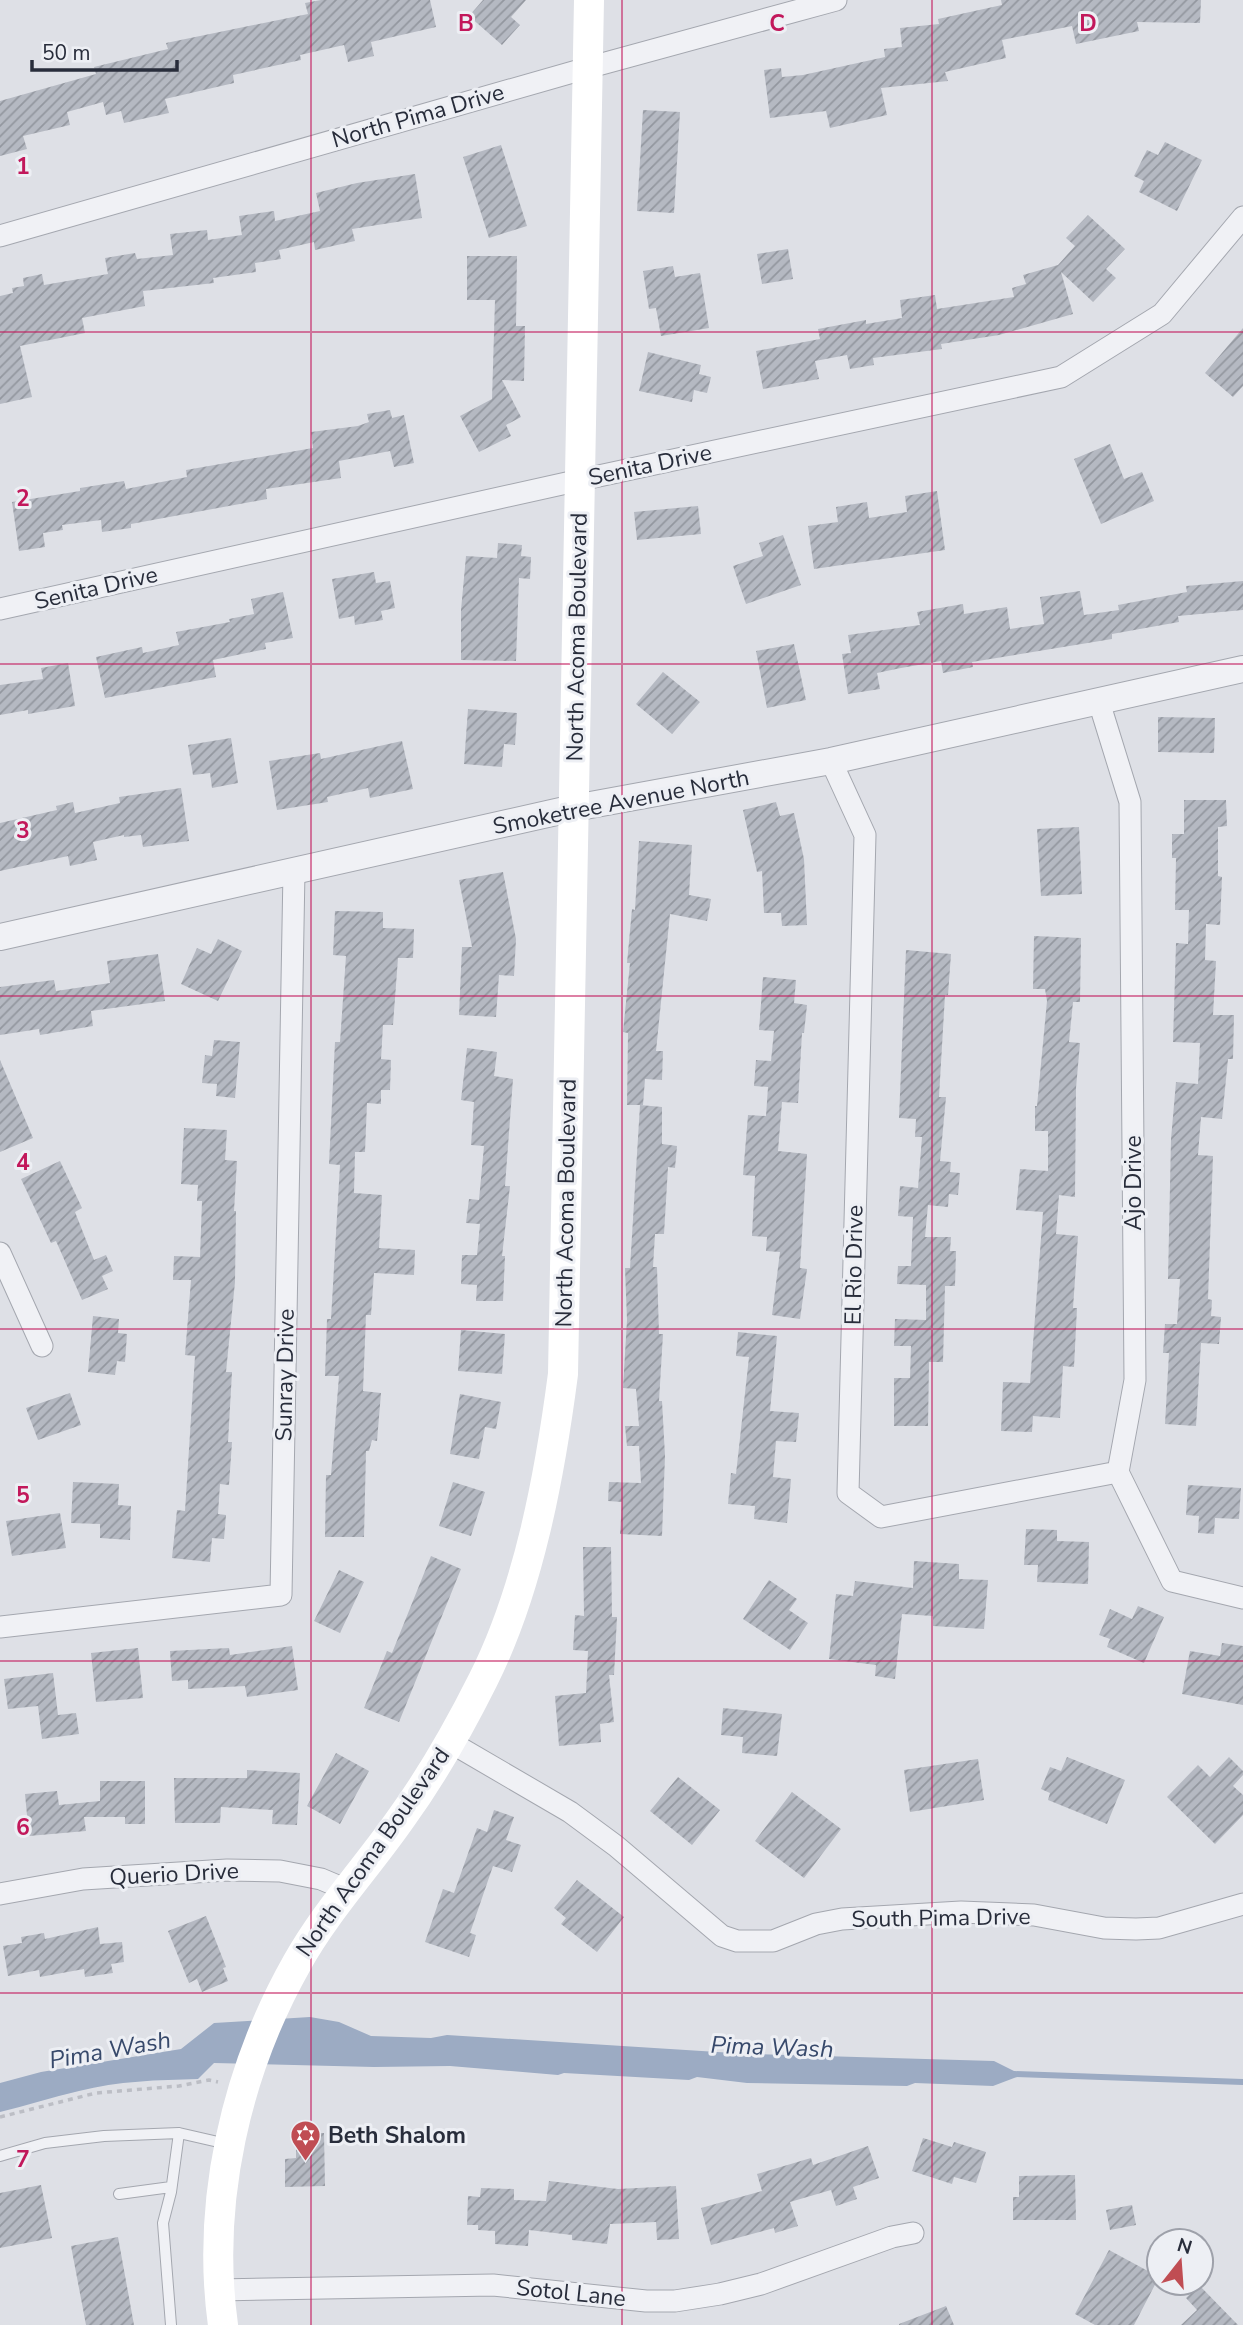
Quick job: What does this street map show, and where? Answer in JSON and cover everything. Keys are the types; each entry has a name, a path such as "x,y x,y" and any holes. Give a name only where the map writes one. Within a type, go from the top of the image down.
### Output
{"main road":[{"name":"North Acoma Boulevard","path":"223,2325 218,2290 219,2220 230,2145 246,2079 271,2012 298,1961 401,1819 450,1741 484,1677 510,1613 533,1536 552,1454 563,1374 589,0"}],"street":[{"name":"North Pima Drive","path":"0,236 587,68 836,0"},
{"name":"Senita Drive","path":"0,609 580,480 1061,377 1162,314 1243,217"},
{"name":"Smoketree Avenue North","path":"0,937 574,808 831,761 1243,669"},
{"name":"Ajo Drive","path":"1099,702 1130,802 1135,1380 1118,1472"},
{"name":"El Rio Drive","path":"831,761 865,835 848,1493 881,1517 1118,1472"},
{"name":"Sunray Drive","path":"0,1627 281,1595 294,871"},
{"path":"0,1253 42,1346"},
{"path":"1118,1472 1172,1581 1243,1598"},
{"name":"South Pima Drive","path":"450,1741 570,1812 616,1846 722,1936 737,1941 773,1941 816,1924 842,1919 961,1912 1034,1914 1104,1928 1159,1928 1243,1904"},
{"name":"Querio Drive","path":"0,1894 83,1879 227,1870 281,1871 321,1878 347,1890"},
{"name":"Sotol Lane","path":"218,2290 493,2285 646,2301 674,2301 761,2284 913,2232"}],"lane":[{"path":"0,2156 45,2143 104,2136 179,2133 230,2145"},
{"path":"172,2325 163,2223 179,2133"},
{"path":"119,2194 171,2187"}],"path":[{"path":"0,2117 62,2104 96,2093 179,2087 209,2080 218,2082"}],"water":[{"path":"310,2017 339,2022 371,2036 431,2038 447,2035 749,2054 994,2061 1022,2075 993,2086 915,2083 907,2086 747,2083 697,2077 689,2080 564,2073 558,2075 450,2066 214,2063 198,2079 108,2085 0,2112 0,2083 41,2072 181,2049 214,2023"}],"building":[{"path":"321,0 430,0 436,27 371,42 374,56 348,62 344,45 300,55 301,60 233,75 234,83 165,99 169,113 124,123 121,111 106,115 103,102 67,112 70,125 23,136 27,149 0,156 0,101 96,74 94,67 168,49 166,43 308,14 305,3"},
{"path":"483,0 526,0 511,17 520,25 502,45 469,16"},
{"path":"1001,0 1201,0 1200,23 1137,22 1139,31 1076,44 1072,26 1002,40 1006,58 945,72 948,81 881,88 887,115 830,128 826,111 770,118 764,70 781,68 782,77 803,75 885,57 884,49 902,47 900,28 939,24 938,19 1002,5"},
{"path":"643,110 680,112 674,213 637,211"},
{"path":"1165,142 1202,160 1177,211 1139,192 1144,181 1134,176 1147,150 1158,155"},
{"path":"501,145 527,226 489,238 463,157"},
{"path":"415,174 422,218 352,229 355,241 315,250 314,242 279,250 281,259 255,263 256,272 213,278 214,283 143,291 145,306 82,318 85,333 20,346 32,397 0,404 0,296 13,293 12,288 24,286 23,278 42,274 44,285 108,274 105,258 135,253 137,259 173,255 170,234 207,230 208,240 242,235 239,216 274,211 275,221 320,211 316,193"},
{"path":"1088,215 1125,249 1106,269 1116,278 1093,302 1061,272 1073,314 999,335 941,344 942,349 873,358 874,365 850,369 847,355 815,361 819,379 763,389 756,351 820,339 818,329 866,320 866,324 902,318 900,300 935,295 937,309 1014,297 1012,288 1026,284 1023,275 1058,265 1075,246 1066,238"},
{"path":"788,249 793,279 762,284 757,254"},
{"path":"467,256 517,256 516,326 525,326 524,381 502,380 521,417 506,425 511,436 479,452 460,416 492,399 495,300 467,300"},
{"path":"673,266 675,277 700,273 709,328 661,336 656,308 649,309 643,271"},
{"path":"1243,328 1243,386 1233,397 1205,373"},
{"path":"648,352 701,365 699,374 711,377 707,393 694,390 692,402 639,391"},
{"path":"390,410 392,418 404,415 414,463 394,467 390,451 339,461 341,478 266,489 267,499 131,524 131,528 102,532 101,520 62,525 63,530 43,533 45,547 19,551 12,502 124,481 126,489 187,477 186,470 313,448 311,432 358,426 369,422 367,414"},
{"path":"1110,444 1124,479 1142,472 1154,501 1101,524 1074,459"},
{"path":"937,491 945,550 814,569 808,526 838,522 836,507 867,502 869,518 907,512 905,496"},
{"path":"698,506 701,534 637,540 634,512"},
{"path":"783,535 801,585 746,604 733,566 763,556 759,543"},
{"path":"498,543 522,545 521,556 531,557 530,579 519,578 516,661 461,660 461,610 466,556 497,558"},
{"path":"374,572 376,583 390,581 395,608 381,611 383,620 355,625 354,616 339,619 332,579"},
{"path":"1243,581 1243,610 1178,616 1179,622 1112,634 1112,639 972,662 973,667 943,673 941,661 877,673 880,689 848,694 842,654 851,653 848,635 920,625 917,612 963,604 964,614 1007,607 1010,629 1044,624 1040,597 1080,591 1084,615 1119,610 1118,605 1187,592 1186,586"},
{"path":"283,592 293,638 265,643 266,649 213,660 216,677 105,698 96,657 142,647 143,653 179,645 176,632 230,622 229,619 254,614 251,599"},
{"path":"794,644 806,700 767,708 756,651"},
{"path":"68,663 75,706 28,714 28,710 0,715 0,685 43,679 41,668"},
{"path":"663,672 700,702 672,734 636,704"},
{"path":"468,709 517,713 515,745 504,744 502,767 464,764"},
{"path":"1158,717 1215,718 1214,753 1158,752"},
{"path":"231,738 238,783 212,788 210,773 193,775 188,745"},
{"path":"402,741 413,789 370,798 368,788 327,797 328,802 277,810 269,761 320,753 321,759"},
{"path":"181,788 189,841 143,847 141,835 124,835 93,842 97,860 70,866 68,856 0,871 0,823 57,810 56,806 73,802 75,813 120,803 119,797"},
{"path":"1184,800 1226,800 1227,826 1218,827 1218,876 1222,877 1220,925 1206,924 1205,960 1216,961 1213,1015 1234,1015 1233,1059 1228,1059 1222,1119 1201,1117 1198,1155 1213,1156 1208,1299 1212,1300 1211,1316 1221,1317 1219,1344 1201,1343 1196,1426 1165,1424 1169,1353 1163,1353 1165,1324 1177,1324 1180,1279 1168,1279 1171,1139 1176,1082 1198,1084 1200,1043 1173,1042 1176,943 1188,944 1189,910 1175,910 1176,858 1172,858 1172,834 1184,834"},
{"path":"776,802 780,816 794,813 804,859 807,925 782,926 781,913 764,913 762,871 757,872 743,810"},
{"path":"1079,827 1082,894 1041,896 1037,829"},
{"path":"639,841 692,845 689,895 711,899 707,921 670,914 656,1051 663,1051 662,1080 645,1079 643,1105 627,1105 628,1033 623,1032"},
{"path":"503,872 516,939 514,976 499,975 496,1017 459,1015 462,947 472,947 459,880"},
{"path":"335,911 383,912 383,928 414,929 413,958 398,958 393,1025 383,1025 381,1059 391,1060 390,1090 381,1090 381,1104 367,1103 365,1152 355,1152 354,1193 382,1195 379,1248 415,1250 414,1275 374,1273 371,1315 366,1315 363,1391 381,1393 377,1441 372,1440 369,1451 366,1451 364,1537 325,1537 326,1475 331,1475 339,1376 325,1376 340,1165 329,1164 335,1042 340,1042 346,956 333,955"},
{"path":"1034,936 1081,938 1080,1002 1073,1002 1069,1042 1080,1043 1076,1088 1075,1197 1059,1195 1056,1234 1078,1236 1073,1308 1077,1308 1074,1367 1063,1366 1060,1418 1033,1416 1032,1432 1001,1431 1003,1382 1030,1383 1043,1212 1016,1210 1020,1169 1048,1171 1048,1131 1035,1131 1035,1106 1047,1001 1045,989 1033,989"},
{"path":"218,939 242,951 218,1001 181,984 197,948 211,954"},
{"path":"906,950 951,954 948,995 945,995 939,1097 946,1097 940,1161 951,1162 950,1172 960,1173 958,1195 949,1194 948,1207 928,1205 925,1237 951,1237 950,1251 956,1251 955,1286 945,1286 943,1362 929,1362 928,1426 894,1426 894,1378 910,1378 911,1346 894,1346 895,1319 926,1320 926,1285 897,1284 898,1266 911,1266 913,1217 898,1216 900,1186 918,1188 922,1137 915,1137 916,1119 899,1118"},
{"path":"158,954 165,1001 91,1011 93,1026 40,1035 39,1029 0,1035 0,987 54,980 56,991 110,983 107,961"},
{"path":"763,977 796,980 794,1003 807,1005 802,1033 798,1103 782,1102 778,1151 807,1154 800,1268 807,1269 800,1319 772,1315 780,1252 766,1251 767,1237 752,1236 755,1176 743,1175 748,1115 766,1116 768,1087 754,1086 756,1060 771,1061 774,1031 759,1030"},
{"path":"214,1040 240,1042 235,1098 216,1096 217,1084 202,1083 205,1055 212,1056"},
{"path":"467,1048 497,1052 494,1076 513,1079 505,1186 510,1186 502,1256 505,1256 503,1301 476,1301 477,1285 461,1284 462,1255 477,1255 480,1224 466,1223 469,1199 479,1200 484,1146 471,1145 474,1102 461,1100"},
{"path":"0,1060 33,1138 0,1152"},
{"path":"640,1105 662,1107 662,1144 677,1146 675,1168 668,1167 664,1234 655,1234 653,1267 657,1267 659,1334 663,1334 659,1401 662,1401 665,1456 662,1536 620,1534 622,1502 608,1501 609,1482 641,1483 639,1446 627,1446 625,1426 639,1426 636,1389 623,1388 627,1320 625,1268 630,1268"},
{"path":"184,1128 227,1130 225,1160 237,1161 234,1211 235,1282 226,1372 232,1372 228,1442 232,1442 229,1485 220,1484 218,1514 226,1515 224,1539 212,1538 210,1562 172,1558 177,1510 185,1511 195,1356 185,1355 191,1280 173,1280 174,1256 200,1257 202,1201 197,1201 198,1185 181,1184"},
{"path":"60,1161 82,1208 75,1212 94,1260 106,1255 113,1271 102,1276 108,1289 82,1300 56,1241 51,1243 21,1179"},
{"path":"93,1316 119,1319 118,1333 127,1334 125,1362 117,1361 115,1375 88,1372"},
{"path":"461,1330 505,1334 502,1374 458,1371"},
{"path":"738,1332 777,1336 770,1411 799,1413 796,1442 776,1441 773,1477 791,1479 787,1523 754,1519 755,1506 728,1504 731,1473 736,1474 749,1357 736,1356"},
{"path":"70,1393 81,1425 38,1440 26,1408"},
{"path":"460,1394 501,1402 496,1429 485,1427 479,1459 450,1454"},
{"path":"73,1482 119,1484 118,1505 131,1506 130,1540 100,1538 100,1524 71,1523"},
{"path":"453,1482 485,1492 471,1536 439,1526"},
{"path":"1188,1485 1241,1488 1239,1519 1215,1518 1214,1534 1198,1533 1199,1516 1186,1515"},
{"path":"60,1513 66,1548 12,1556 6,1521"},
{"path":"1026,1529 1057,1530 1057,1541 1089,1542 1088,1584 1037,1582 1038,1565 1024,1565"},
{"path":"583,1547 611,1547 612,1617 617,1617 614,1675 609,1675 614,1722 600,1724 601,1742 559,1746 555,1696 586,1693 588,1651 573,1650 575,1615 584,1616"},
{"path":"431,1556 461,1569 399,1722 364,1708 387,1651 392,1653"},
{"path":"914,1561 959,1564 959,1579 988,1580 984,1629 933,1626 933,1616 902,1614 895,1679 875,1676 876,1665 829,1659 836,1594 853,1596 855,1581 913,1588"},
{"path":"339,1570 364,1582 340,1633 314,1621"},
{"path":"769,1580 797,1599 789,1610 808,1623 790,1650 743,1619"},
{"path":"1138,1606 1164,1617 1144,1663 1107,1647 1110,1639 1099,1635 1110,1609 1132,1619"},
{"path":"1222,1643 1243,1646 1243,1705 1182,1694 1190,1651 1220,1656"},
{"path":"292,1646 298,1690 247,1697 245,1686 188,1689 188,1680 172,1681 170,1651 229,1648 230,1655"},
{"path":"138,1648 143,1698 96,1702 91,1653"},
{"path":"53,1673 58,1715 76,1713 79,1734 42,1739 38,1706 8,1709 4,1679"},
{"path":"723,1708 782,1714 777,1756 742,1753 743,1737 721,1735"},
{"path":"336,1753 369,1771 340,1824 307,1806"},
{"path":"1067,1757 1125,1780 1107,1824 1048,1800 1050,1793 1041,1789 1050,1767 1061,1771"},
{"path":"1229,1757 1243,1771 1243,1775 1233,1786 1243,1795 1243,1815 1215,1844 1167,1797 1198,1765 1210,1777"},
{"path":"978,1759 984,1800 910,1812 904,1770"},
{"path":"247,1770 300,1773 297,1825 272,1824 273,1810 221,1807 220,1823 175,1823 174,1778 247,1778"},
{"path":"678,1777 720,1810 692,1845 650,1811"},
{"path":"100,1781 145,1781 145,1824 125,1824 125,1817 84,1817 86,1831 29,1836 25,1794 57,1791 59,1805 100,1801"},
{"path":"792,1792 841,1829 804,1878 755,1841"},
{"path":"494,1810 514,1817 506,1840 521,1845 512,1872 493,1866 470,1933 476,1935 469,1957 425,1942 443,1889 454,1893 477,1828 487,1832"},
{"path":"577,1880 624,1917 597,1952 561,1924 566,1918 554,1908"},
{"path":"206,1916 226,1967 223,1968 228,1981 202,1992 197,1979 189,1983 168,1931"},
{"path":"98,1927 100,1944 122,1942 124,1962 111,1964 113,1973 85,1977 84,1969 40,1977 39,1970 8,1976 3,1946 22,1943 21,1937 44,1933 45,1939"},
{"name":"Beth Shalom","path":"324,2133 325,2186 285,2187 285,2159 296,2158 296,2134"},
{"path":"923,2138 952,2147 954,2142 986,2152 976,2183 954,2177 952,2184 912,2171"},
{"path":"868,2146 879,2178 853,2187 857,2199 836,2206 831,2190 790,2202 798,2226 775,2233 774,2228 711,2245 701,2208 762,2191 757,2174 811,2158 813,2165"},
{"path":"1075,2175 1076,2220 1013,2220 1013,2197 1019,2197 1019,2176"},
{"path":"549,2181 618,2189 676,2186 679,2239 657,2240 656,2222 610,2224 607,2244 572,2240 572,2235 529,2230 528,2246 495,2244 495,2231 478,2230 478,2225 467,2225 468,2196 480,2197 481,2188 514,2189 514,2200 546,2201"},
{"path":"41,2185 52,2238 0,2248 0,2193"},
{"path":"1132,2205 1136,2225 1110,2230 1106,2210"},
{"path":"118,2237 134,2325 86,2325 71,2246"},
{"path":"1109,2250 1145,2269 1145,2297 1149,2297 1134,2325 1095,2325 1075,2314"},
{"path":"1211,2297 1238,2325 1181,2325 1197,2310 1186,2298"},
{"path":"946,2306 954,2325 899,2325 899,2324"}],"waterway":[{"name":"Pima Wash","path":"1014,2074 1243,2082"}],"place":[{"name":"Beth Shalom","path":"305,2162"}]}
